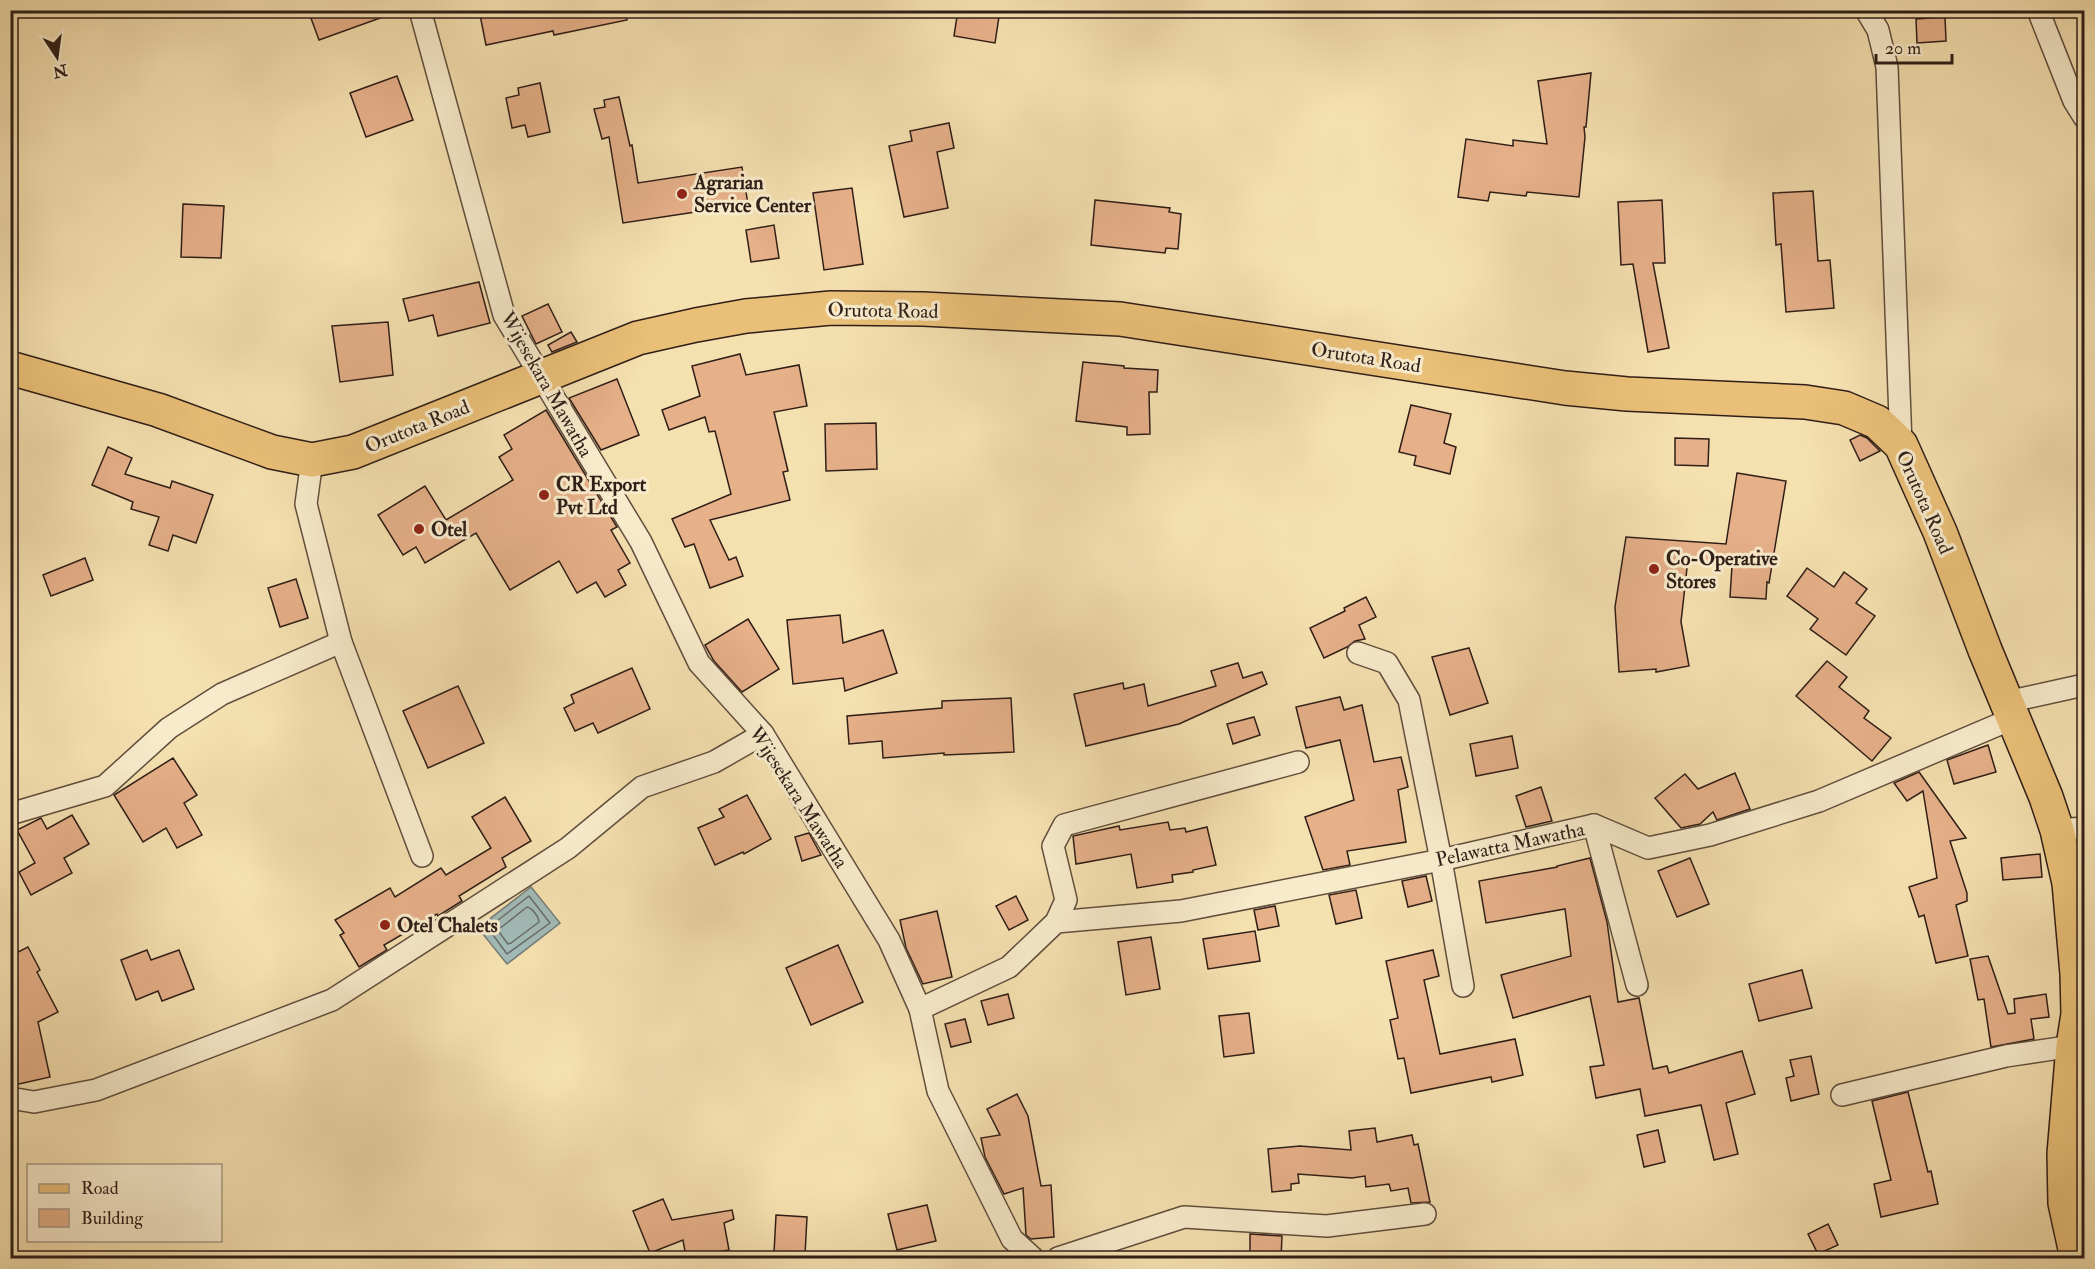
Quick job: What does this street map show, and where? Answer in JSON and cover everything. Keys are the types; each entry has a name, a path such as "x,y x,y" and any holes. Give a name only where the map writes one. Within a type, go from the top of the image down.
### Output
{"main road":[{"name":"Orutota Road","path":"10,368 158,410 272,452 312,460 353,452 638,338 746,316 831,308 923,309 1120,319 1564,388 1627,394 1815,403 1844,408 1877,422 1901,445 1940,532 2046,797 2071,829 2077,886 2078,1014 2064,1154 2065,1203 2077,1258"}],"street":[{"name":"Wijesekara Mawatha","path":"420,10 504,315 641,542 699,663 763,734 889,940 920,1009 938,1091 1012,1239 1034,1258"},
{"path":"1866,10 1878,30 1887,67 1901,445"},
{"path":"2038,10 2074,101 2085,117"},
{"path":"312,460 306,504 341,642 422,856"},
{"path":"10,814 105,786 169,729 222,694 341,642"},
{"path":"1358,652 1388,663 1409,700 1441,860 1462,986"},
{"name":"Pelawatta Mawatha","path":"1056,922 1181,911 1441,860 1594,825 1648,848 1710,835 1819,801 2010,710 2085,685"},
{"path":"10,1098 34,1102 96,1090 332,1000 568,848 642,787 714,762 763,734"},
{"path":"920,1009 1009,967 1056,922 1066,900 1053,846 1064,825 1298,762"},
{"path":"1594,825 1637,985"},
{"path":"1842,1095 2006,1056 2073,1046"},
{"path":"1058,1258 1184,1217 1328,1226 1425,1214"}],"water":[{"path":"531,887 560,923 507,964 478,928"}],"building":[{"path":"308,10 393,10 394,13 319,40"},
{"path":"479,10 626,10 627,20 554,35 553,31 486,45"},
{"path":"958,10 1000,10 995,43 954,36"},
{"path":"1945,17 1946,41 1917,43 1916,19"},
{"path":"1591,73 1579,197 1527,192 1526,196 1490,192 1488,201 1458,197 1466,139 1513,146 1513,140 1547,144 1538,81"},
{"path":"397,76 413,120 366,137 350,93"},
{"path":"540,83 550,132 528,137 525,125 512,128 506,98 519,95 518,88"},
{"name":"Agrarian Service Center","path":"619,97 630,146 632,145 638,183 742,167 748,204 623,223 609,137 602,139 594,109 605,107 604,100"},
{"path":"949,123 954,148 937,152 948,208 904,217 889,146 912,141 910,131"},
{"path":"852,188 863,264 824,270 813,193"},
{"path":"1813,191 1818,261 1830,260 1834,308 1786,312 1781,244 1776,245 1773,193"},
{"path":"1095,200 1170,208 1169,212 1181,214 1178,249 1166,248 1165,253 1091,245"},
{"path":"1662,200 1665,263 1653,263 1669,348 1648,352 1633,264 1621,265 1618,202"},
{"path":"183,204 224,206 221,258 181,257"},
{"path":"774,225 779,258 751,262 746,230"},
{"path":"479,282 490,323 438,336 433,315 409,321 403,299"},
{"path":"548,304 562,332 536,344 522,316"},
{"path":"388,322 393,375 340,382 332,326"},
{"path":"571,332 577,342 552,352 548,345"},
{"path":"740,354 746,375 799,365 807,406 774,412 788,471 783,472 790,500 710,520 729,560 736,557 743,576 710,588 694,544 685,547 672,519 731,494 715,431 709,432 705,417 669,430 662,410 700,396 692,366"},
{"path":"1083,362 1158,370 1157,392 1149,392 1150,434 1127,435 1127,427 1076,421"},
{"name":"CR Export Pvt Ltd","path":"617,379 639,435 601,450 569,398"},
{"path":"1411,405 1451,414 1444,443 1456,447 1450,474 1414,465 1416,456 1399,452"},
{"name":"CR Export Pvt Ltd","path":"546,410 617,527 611,530 630,563 618,570 626,585 605,597 596,582 577,593 559,561 510,590 476,533 425,563 416,547 403,555 378,515 425,486 446,520 513,480 499,457 512,449 504,435"},
{"path":"876,423 877,469 826,471 825,424"},
{"path":"1860,435 1867,438 1880,451 1860,461 1850,440"},
{"path":"1675,438 1709,439 1708,466 1675,465"},
{"path":"108,447 132,458 125,474 170,488 172,481 213,495 196,543 173,535 168,551 149,545 159,517 131,509 133,502 92,485"},
{"path":"1737,473 1786,481 1769,583 1767,582 1766,599 1730,597 1732,566 1688,559 1681,622 1689,666 1656,672 1656,669 1619,672 1615,607 1626,537 1726,544"},
{"path":"85,558 93,580 51,596 43,575"},
{"path":"1807,568 1834,587 1844,572 1867,589 1856,603 1875,616 1846,655 1810,629 1818,619 1787,596"},
{"path":"296,579 308,618 280,627 268,588"},
{"path":"1366,597 1376,617 1359,625 1365,639 1355,641 1324,658 1310,628 1345,611 1344,608"},
{"path":"840,615 843,643 883,630 897,673 845,691 843,678 793,684 787,620"},
{"path":"748,619 779,669 742,692 714,661 705,645"},
{"path":"1469,648 1488,703 1450,715 1432,657"},
{"path":"1827,661 1847,677 1839,687 1869,711 1864,718 1891,738 1872,761 1796,696"},
{"path":"1238,663 1243,678 1262,672 1267,684 1179,724 1086,746 1074,694 1123,683 1124,689 1144,684 1148,706 1216,686 1211,671"},
{"path":"632,668 650,709 598,733 593,723 575,731 564,708 574,703 571,695"},
{"path":"458,686 484,743 428,768 403,711"},
{"path":"1340,697 1344,710 1362,705 1374,762 1401,757 1408,787 1398,790 1406,842 1347,851 1350,865 1323,870 1305,817 1354,800 1340,740 1306,748 1296,707"},
{"path":"1011,698 1014,752 944,755 944,753 883,758 882,741 849,744 847,716 942,708 942,701"},
{"path":"1254,717 1260,735 1233,744 1227,724"},
{"path":"1512,736 1518,768 1476,776 1470,744"},
{"path":"1988,745 1996,772 1954,784 1947,760"},
{"path":"173,758 197,795 184,803 202,835 177,848 166,828 143,842 114,795"},
{"path":"1919,772 1966,838 1950,841 1967,893 1967,901 1956,905 1968,956 1936,963 1924,915 1919,917 1909,887 1937,878 1923,791 1907,801 1894,783"},
{"path":"1735,773 1750,809 1717,820 1713,812 1700,824 1681,828 1655,798 1685,774 1698,789"},
{"path":"1541,787 1552,821 1526,827 1516,796"},
{"path":"747,795 771,839 744,854 743,852 715,865 698,828 724,817 719,809"},
{"path":"505,797 531,841 502,858 506,867 459,896 462,901 384,945 387,950 359,967 340,935 344,933 335,920 390,888 395,897 441,868 446,875 491,848 472,817"},
{"path":"72,815 89,844 64,858 72,873 31,895 19,872 35,863 17,830 41,818 47,829"},
{"path":"1168,822 1170,830 1185,828 1186,832 1207,827 1216,865 1172,875 1173,882 1137,888 1131,854 1076,864 1073,836 1119,826 1120,830"},
{"path":"809,833 821,855 802,861 795,837"},
{"path":"2040,854 2042,877 2003,880 2001,858"},
{"path":"1590,858 1607,922 1618,1002 1639,998 1653,1069 1667,1066 1669,1073 1742,1051 1755,1094 1726,1103 1738,1154 1714,1160 1701,1105 1645,1116 1640,1089 1596,1098 1590,1067 1604,1065 1590,996 1513,1018 1501,975 1571,956 1565,909 1486,923 1479,881 1557,867"},
{"path":"1690,858 1709,904 1677,917 1658,871"},
{"path":"1426,876 1432,901 1408,907 1402,881"},
{"path":"1356,890 1362,918 1336,924 1329,895"},
{"path":"1016,896 1028,920 1009,930 996,906"},
{"path":"1275,906 1279,926 1258,930 1254,910"},
{"path":"937,911 952,977 923,984 906,948 900,920"},
{"path":"1255,931 1260,961 1208,969 1203,939"},
{"path":"1151,937 1160,989 1126,995 1118,942"},
{"path":"838,945 863,1002 811,1025 786,968"},
{"path":"28,947 40,970 37,972 58,1012 38,1022 50,1077 10,1086 10,956"},
{"path":"147,950 151,960 179,950 194,989 162,1001 158,991 136,1000 121,960"},
{"path":"1433,950 1439,976 1424,980 1440,1054 1515,1039 1523,1075 1492,1082 1491,1077 1411,1093 1404,1058 1398,1059 1390,1020 1398,1018 1386,961"},
{"path":"1988,956 2008,1014 2015,1013 2014,999 2046,994 2049,1017 2031,1019 2034,1039 1991,1047 1984,999 1978,1000 1970,959"},
{"path":"1802,970 1812,1008 1759,1021 1749,984"},
{"path":"1008,994 1014,1018 988,1025 981,1001"},
{"path":"1249,1013 1254,1053 1224,1057 1219,1016"},
{"path":"965,1019 971,1042 951,1047 945,1024"},
{"path":"1811,1056 1819,1094 1791,1101 1786,1078 1794,1076 1790,1060"},
{"path":"1908,1092 1938,1204 1881,1217 1874,1184 1891,1180 1872,1101"},
{"path":"1017,1094 1028,1116 1041,1186 1051,1185 1054,1237 1031,1239 1026,1235 1023,1188 1004,1194 985,1157 981,1138 1000,1135 987,1109"},
{"path":"1375,1128 1377,1142 1412,1135 1414,1145 1418,1144 1430,1202 1411,1203 1408,1188 1391,1191 1389,1184 1366,1187 1365,1176 1352,1178 1298,1174 1299,1183 1291,1184 1291,1190 1272,1192 1268,1149 1300,1146 1351,1150 1349,1131"},
{"path":"1658,1130 1665,1162 1644,1167 1637,1135"},
{"path":"663,1199 672,1220 732,1210 734,1219 724,1223 729,1250 686,1257 683,1240 650,1253 633,1211"},
{"path":"927,1205 936,1241 897,1250 888,1214"},
{"path":"776,1215 807,1217 805,1255 774,1253"},
{"path":"1828,1224 1838,1245 1818,1254 1808,1234"},
{"path":"1250,1234 1282,1236 1281,1258 1250,1258"}],"place":[{"name":"Agrarian Service Center","path":"682,194"},
{"name":"CR Export Pvt Ltd","path":"544,495"},
{"name":"Otel","path":"419,529"},
{"name":"Co-Operative Stores","path":"1654,569"},
{"name":"Otel Chalets","path":"385,925"}]}
